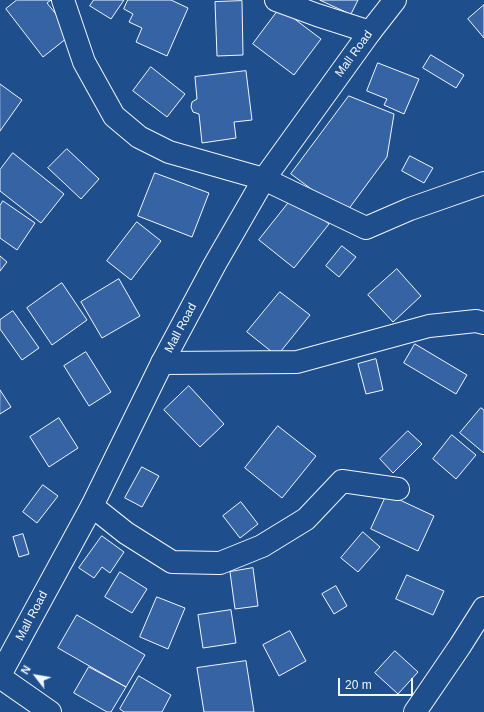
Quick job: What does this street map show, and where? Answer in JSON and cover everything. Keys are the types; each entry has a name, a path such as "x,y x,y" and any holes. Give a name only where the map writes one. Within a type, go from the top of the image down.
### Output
{"street":[{"path":"63,0 84,62 114,116 139,137 169,152 264,179 366,228 410,209 484,183"},
{"path":"276,0 370,32"},
{"name":"Mall Road","path":"0,676 92,506 162,363 215,264 264,179 370,32 395,0"},
{"path":"162,363 297,362 429,326 476,321 484,323"},
{"path":"92,506 126,533 172,562 220,563 262,546 306,518 342,481 398,489"},
{"path":"415,712 484,608"},
{"path":"0,676 50,712"}],"building":[{"path":"17,0 51,0 47,3 72,34 43,57 6,9"},
{"path":"94,0 124,0 111,19 90,6"},
{"path":"128,0 171,0 188,8 167,56 136,42 142,28 129,22 133,14 124,9"},
{"path":"320,0 358,0 351,14"},
{"path":"242,1 243,55 217,56 215,2"},
{"path":"484,5 484,38 468,19"},
{"path":"280,8 321,39 294,75 253,44"},
{"path":"431,55 464,75 456,88 423,68"},
{"path":"378,63 419,79 404,114 384,105 387,99 367,91"},
{"path":"151,67 185,94 167,117 133,91"},
{"path":"246,71 252,120 234,122 236,138 202,143 199,114 193,112 191,107 192,102 197,99 195,77"},
{"path":"0,84 22,100 0,131"},
{"path":"349,96 394,114 387,157 345,214 291,174"},
{"path":"67,149 99,179 81,199 48,168"},
{"path":"13,153 64,194 41,223 0,191 0,170"},
{"path":"410,156 433,168 424,183 402,171"},
{"path":"155,173 209,193 192,237 138,216"},
{"path":"294,196 329,224 294,268 259,240"},
{"path":"3,201 35,223 17,250 0,238 0,206"},
{"path":"137,222 161,241 131,280 107,261"},
{"path":"342,246 356,257 339,277 326,266"},
{"path":"0,256 7,262 0,271"},
{"path":"397,269 421,296 393,322 368,295"},
{"path":"119,279 140,316 102,338 81,302"},
{"path":"62,283 87,320 52,345 27,308"},
{"path":"280,292 310,315 277,356 247,332"},
{"path":"13,311 39,348 22,360 0,329 0,320"},
{"path":"415,344 467,375 456,394 404,363"},
{"path":"86,352 111,392 89,406 64,366"},
{"path":"376,359 383,390 366,394 358,364"},
{"path":"189,386 224,424 200,447 164,410"},
{"path":"0,390 11,407 0,414"},
{"path":"481,408 484,410 484,453 460,433"},
{"path":"59,418 78,448 49,467 30,437"},
{"path":"278,426 316,456 282,498 245,468"},
{"path":"408,431 422,444 393,473 380,459"},
{"path":"452,435 476,455 456,479 433,459"},
{"path":"142,467 159,476 142,507 125,498"},
{"path":"43,485 58,496 37,523 23,512"},
{"path":"387,494 434,516 418,551 371,529"},
{"path":"241,502 258,524 240,538 223,516"},
{"path":"363,532 380,547 358,572 341,558"},
{"path":"23,534 29,554 19,557 13,537"},
{"path":"102,536 124,552 110,573 102,567 94,578 79,568"},
{"path":"253,568 258,606 235,609 230,572"},
{"path":"120,572 147,589 132,613 105,597"},
{"path":"407,575 444,591 433,615 396,599"},
{"path":"336,586 347,606 334,614 322,594"},
{"path":"157,597 185,608 168,649 140,637"},
{"path":"231,610 236,643 203,648 198,615"},
{"path":"77,615 145,655 126,687 58,648"},
{"path":"290,631 306,661 279,676 263,645"},
{"path":"395,651 418,672 398,694 375,673"},
{"path":"246,661 254,712 204,712 197,668"},
{"path":"89,667 126,687 111,712 107,712 74,693"},
{"path":"139,676 171,695 162,712 124,712 120,709"}]}
